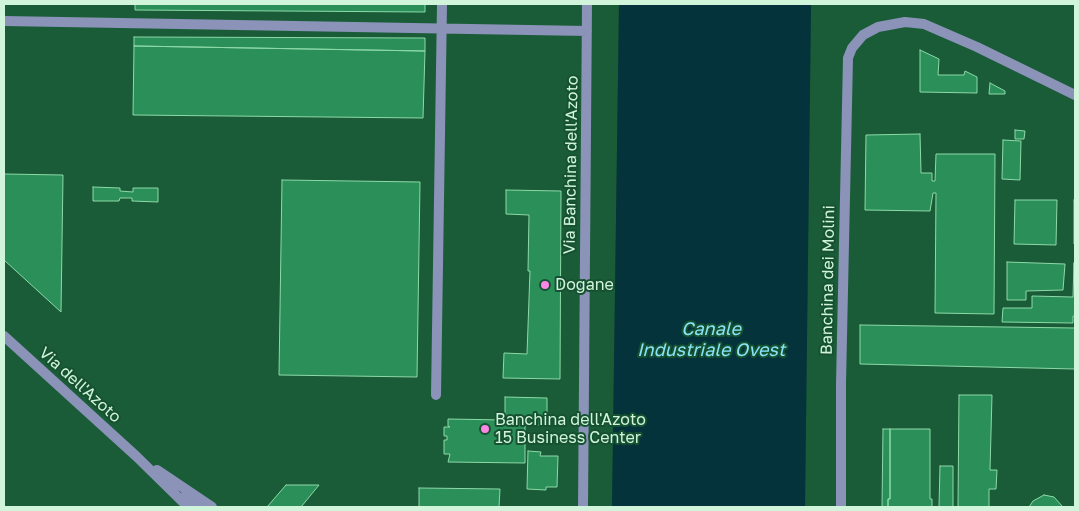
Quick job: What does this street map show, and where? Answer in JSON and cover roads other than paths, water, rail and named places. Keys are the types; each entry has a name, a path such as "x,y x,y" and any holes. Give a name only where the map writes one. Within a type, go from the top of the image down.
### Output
{"street":[{"path":"436,395 442,4"},
{"name":"Via Banchina dell'Azoto","path":"582,507 587,4"},
{"path":"4,21 587,31"},
{"name":"Banchina dei Molini","path":"841,507 841,384 850,53 859,39 873,29 895,23 915,22 934,27 1075,95"},
{"name":"Via dell'Azoto","path":"4,336 136,456 188,507"},
{"name":"Via dell'Azoto","path":"136,456 198,507"},
{"name":"Via dell'Azoto","path":"136,456 212,507"}],"water":[{"name":"Canale Industriale Ovest","path":"619,4 811,4 805,507 612,507"}],"place":[{"name":"Dogane","path":"545,285"},
{"name":"Banchina dell'Azoto 15 Business Center","path":"485,429"}]}
